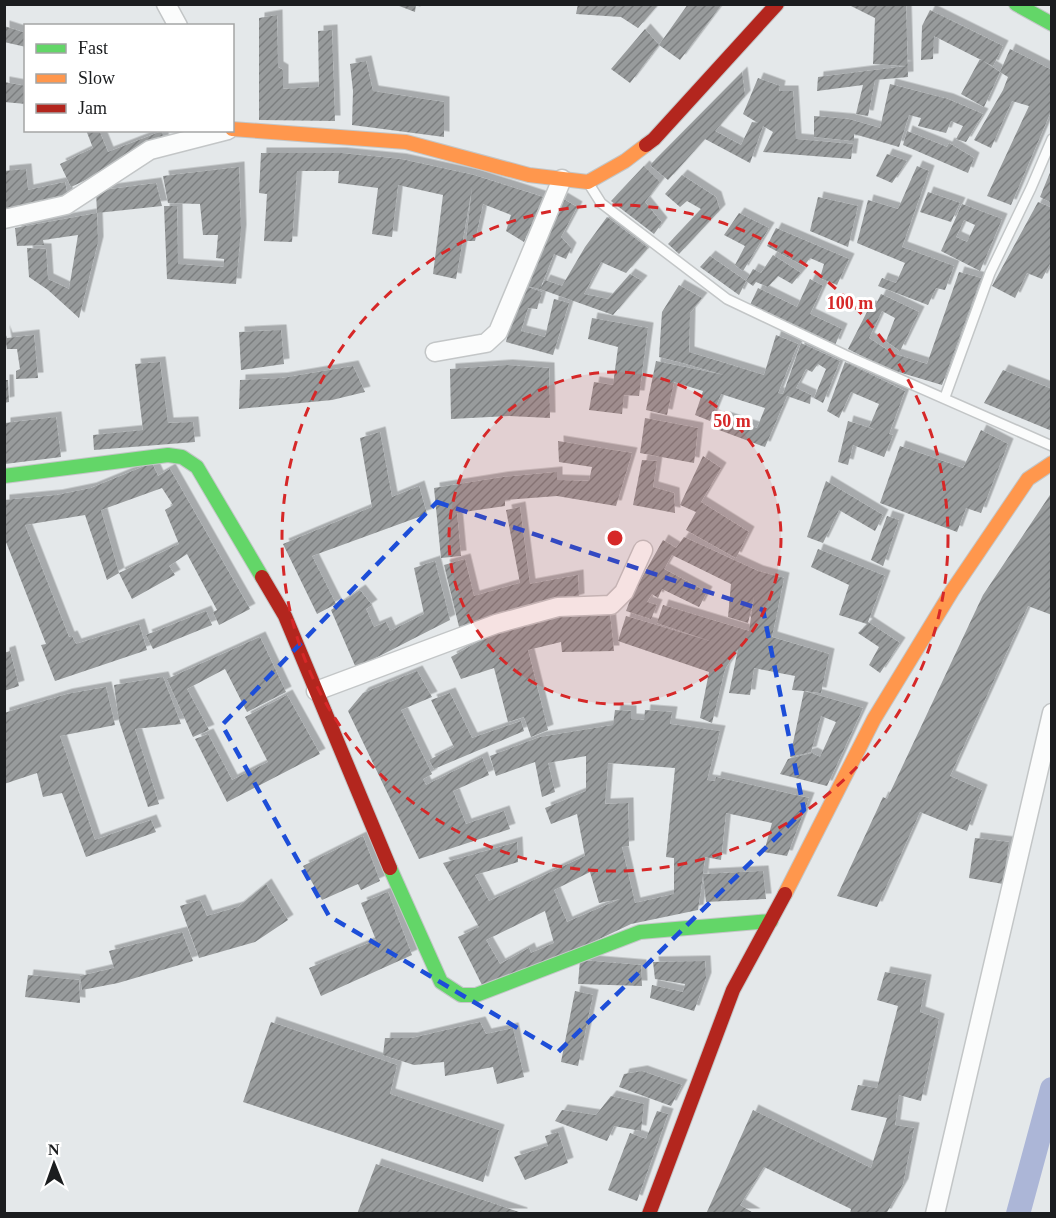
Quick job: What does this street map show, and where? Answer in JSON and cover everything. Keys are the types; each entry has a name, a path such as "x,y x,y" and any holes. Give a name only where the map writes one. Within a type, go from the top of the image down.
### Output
{"street":[{"path":"166,4 177,24"},
{"path":"234,128 406,142 529,175 588,182 625,161 654,139 777,4"},
{"path":"1017,4 1037,9 1052,24"},
{"path":"4,219 66,205 150,150 217,132"},
{"path":"435,352 486,343 498,332 562,179"},
{"path":"4,476 168,455 182,457 197,467 285,616 381,847 441,982 460,995 476,995 639,932 771,921"},
{"path":"649,1214 733,990 771,921 874,719 946,601 1028,479 1052,463"},
{"path":"316,691 496,624 558,607 611,605 624,592 643,550"},
{"path":"935,1214 1052,713"}],"lane":[{"path":"945,397 990,273 1052,139"},
{"path":"588,182 601,203 727,299 845,355 1052,446"}],"highlighted area":[{"path":"437,502 763,610 804,810 558,1052 329,916 222,725"}],"building":[{"path":"394,4 416,4 415,12"},
{"path":"578,4 655,4 657,6 638,28 621,17 576,14"},
{"path":"688,4 722,4 680,60 659,45"},
{"path":"847,4 906,4 908,77 875,80 868,116 856,114 863,85 817,91 818,77 907,66 873,64 875,18"},
{"path":"930,10 1003,46 993,66 934,36 933,59 921,60 922,26"},
{"path":"277,15 278,67 283,70 283,89 319,87 318,31 332,30 335,121 259,120 259,18"},
{"path":"4,26 24,32 24,47 4,42"},
{"path":"645,29 659,45 630,83 611,69"},
{"path":"1010,49 1052,70 1052,109 1011,205 987,196 1029,106 1012,101 991,148 974,140 1003,90 1008,77 1000,72"},
{"path":"980,59 1000,72 984,107 961,94"},
{"path":"366,61 373,91 444,102 444,137 352,125 353,91 350,64"},
{"path":"742,72 745,96 715,131 741,145 752,122 758,123 743,114 758,78 780,86 779,91 793,91 796,139 853,144 851,159 763,152 773,132 763,126 750,163 705,139 668,180 650,165"},
{"path":"4,82 24,86 24,104 4,102"},
{"path":"890,84 948,99 983,114 966,142 956,139 963,126 951,121 946,133 918,126 921,118 909,115 899,147 854,134 854,141 814,137 814,116 849,119 880,128"},
{"path":"907,131 947,147 949,143 974,158 968,173 903,145"},
{"path":"87,132 100,132 108,152 159,132 162,132 164,143 71,187 60,164 93,148"},
{"path":"261,153 341,153 401,159 474,175 543,197 524,242 506,231 511,215 483,204 475,241 466,241 472,188 456,279 433,274 443,195 398,185 392,237 372,234 378,188 338,183 339,171 297,171 292,242 264,241 267,194 259,193"},
{"path":"887,154 907,161 892,183 876,176"},
{"path":"644,166 660,182 645,202 662,223 654,234 611,201"},
{"path":"917,166 929,171 902,247 954,266 945,290 936,288 928,305 878,286 882,278 896,283 905,263 857,243 868,200 898,209"},
{"path":"239,167 241,230 236,284 167,279 164,206 177,206 178,264 224,267 224,259 216,258 218,235 203,235 200,204 168,203 163,176"},
{"path":"26,169 28,190 65,182 68,197 4,211 4,171"},
{"path":"1052,170 1052,203 1040,197"},
{"path":"682,175 716,197 720,210 679,254 668,244 701,209 687,201 680,207 665,194"},
{"path":"156,183 162,206 97,213 96,191"},
{"path":"928,192 960,203 951,222 920,212"},
{"path":"818,197 858,206 848,247 810,231"},
{"path":"562,198 577,207 561,237 571,248 566,259 554,254 540,289 522,285 542,292 537,309 528,308 521,331 545,337 554,299 569,303 553,355 506,342 519,284"},
{"path":"1038,202 1052,208 1052,260 1042,279 1027,273 1015,298 992,286"},
{"path":"962,204 1002,219 980,271 941,251","holes":["964,220 975,225 967,242 956,237"]},
{"path":"97,213 98,242 79,318 48,290 29,277 27,248 46,249 48,279 69,289 78,235 43,240 44,245 17,246 15,228"},
{"path":"739,213 769,228 743,271 735,265 745,246 724,235"},
{"path":"607,217 648,248 626,273 601,262 584,294 608,299 630,274 642,281 613,315 540,289 545,280 562,286 585,247"},
{"path":"776,228 849,259 837,285 820,278 824,264 810,258 804,266 767,246"},
{"path":"773,255 801,273 792,284 778,276 768,287 756,282 753,286 746,281 753,269 761,273"},
{"path":"710,256 746,281 739,295 700,267"},
{"path":"959,272 981,278 942,385 885,368 848,349 870,306 874,308 881,294 919,312 900,351 886,341 895,318 882,311 869,338 892,353 927,364"},
{"path":"810,279 823,286 810,314 842,329 835,345 750,305 758,288 797,307"},
{"path":"679,285 702,298 690,313 689,352 764,375 776,335 798,344 778,393 783,394 801,343 840,361 823,403 814,398 826,369 818,364 812,372 806,369 796,388 811,395 810,404 787,396 765,447 719,430 724,417 757,428 765,408 721,394 710,421 695,415 703,391 674,382 667,415 646,410 656,361 724,375 659,357 662,312"},
{"path":"592,318 648,328 639,396 624,395 622,414 589,410 594,382 613,385 618,347 588,339"},
{"path":"4,330 7,338 34,335 38,378 16,379 16,371 20,369 17,349 7,349"},
{"path":"281,330 284,364 241,370 239,332"},
{"path":"160,362 168,423 193,422 195,442 94,450 93,435 143,430 135,364"},
{"path":"845,362 905,391 889,434 893,435 884,457 853,445 848,465 838,462 848,421 876,430 869,427 879,404 851,392 839,418 827,411"},
{"path":"507,365 549,368 550,418 509,416 451,419 450,369"},
{"path":"353,366 365,392 332,400 239,409 240,380 282,378"},
{"path":"1003,370 1052,389 1052,431 984,403"},
{"path":"4,380 8,380 9,402 4,403"},
{"path":"56,417 61,457 5,464 5,423"},
{"path":"645,418 698,428 694,463 640,453"},
{"path":"981,430 1008,444 981,513 966,508 957,532 880,503 900,446 963,468"},
{"path":"380,432 392,497 419,486 427,514 312,556 336,604 317,614 283,544 372,507 360,438"},
{"path":"558,441 632,453 616,506 557,496 505,500 505,506 457,513 461,556 441,558 434,488 503,477 557,472 557,480 589,481 592,467 559,462"},
{"path":"703,456 721,468 701,502 749,532 736,558 686,530 696,512 680,505"},
{"path":"642,460 657,461 653,487 674,493 675,513 633,505"},
{"path":"152,463 158,476 170,469 250,609 219,625 213,612 217,610 187,554 169,566 175,575 132,599 119,573 107,580 85,515 25,525 69,637 72,636 76,644 139,624 147,650 55,681 41,645 46,644 4,537 4,500 57,495 91,488","holes":["162,488 173,505 165,510 179,544 119,573 101,510"]},
{"path":"826,481 883,515 875,531 839,510 823,543 807,537"},
{"path":"1052,492 1052,615 1028,606 950,776 982,790 967,831 920,812 877,907 837,896 883,797 887,799 983,595"},
{"path":"520,507 530,584 578,575 579,599 461,635 444,565 465,559 474,596 520,583 506,510"},
{"path":"887,516 899,520 883,566 871,560"},
{"path":"684,537 758,571 784,578 772,637 829,654 821,693 792,690 795,676 754,668 750,695 729,693 738,649 725,669 712,723 700,718 709,672 618,641 626,616 710,641 657,623 663,605 749,631 754,597 748,623 728,617 731,584 672,555 664,569 707,592 699,607 662,589 658,598 652,594 647,602 657,605 651,619 626,611 632,595 663,540 676,548"},
{"path":"818,549 885,576 868,622 900,643 880,673 869,665 879,647 858,633 867,624 839,615 849,585 811,567"},
{"path":"435,561 450,620 356,668 331,610 360,590 372,605 366,609 374,627 386,622 390,631 424,614 414,568"},
{"path":"206,611 212,625 153,649 146,635"},
{"path":"610,615 614,651 562,652 561,642 528,650 548,730 531,737 524,717 508,722 494,668 461,679 451,657 503,628 558,617"},
{"path":"260,637 286,692 247,712 225,669 187,689 209,730 193,737 167,679"},
{"path":"10,651 19,686 4,691 4,653"},
{"path":"417,671 432,697 401,710 432,774 423,779 426,785 482,757 489,775 453,791 466,824 504,811 510,829 419,859 348,711 363,693"},
{"path":"163,677 181,724 135,729 159,804 148,807 119,721 114,685"},
{"path":"106,687 115,725 60,736 95,840 151,820 156,832 86,857 62,793 43,797 37,773 4,784 4,713 67,694"},
{"path":"804,691 863,708 827,786 780,774 788,759 812,753 820,757 836,722 821,716 811,752 790,757"},
{"path":"450,693 472,738 521,721 524,731 434,769 429,760 454,747 431,700"},
{"path":"287,695 320,754 227,802 195,739 208,734 232,780 268,762 245,717"},
{"path":"615,710 631,711 631,719 644,720 645,710 672,712 670,724 720,731 707,780 715,781 716,777 809,798 787,856 764,852 772,823 726,813 721,860 705,857 703,874 763,871 766,899 706,902 703,875 698,910 631,924 486,993 458,937 479,927 443,863 517,842 518,862 475,875 489,901 585,856 577,814 551,824 545,808 586,791 586,756 548,763 555,792 542,797 535,762 496,776 490,756 540,737 613,725","holes":["608,763 675,768 666,857 674,858 674,894 635,903 622,847 629,846 628,803 605,804","590,872 599,903 620,899 567,922 554,890","545,911 554,943 531,953 529,948 500,964 486,940"]},
{"path":"363,836 380,881 361,890 358,884 322,900 303,866"},
{"path":"975,838 1009,842 1003,884 969,878"},
{"path":"266,884 288,920 255,942 199,958 180,906 200,900 207,916 238,907"},
{"path":"388,892 412,955 321,996 309,968 376,940 361,903"},
{"path":"182,932 193,961 118,983 82,990 80,976 114,968 109,951"},
{"path":"580,960 641,965 642,986 578,984"},
{"path":"705,961 706,978 694,1011 650,998 652,985 683,992 685,984 655,979 653,962"},
{"path":"885,972 926,980 920,1012 939,1019 921,1101 899,1095 895,1125 914,1128 903,1184 886,1214 850,1214 851,1209 764,1167 740,1205 755,1214 706,1214 753,1110 871,1168 887,1118 851,1110 858,1085 877,1088 898,1006 877,1000"},
{"path":"28,975 79,980 80,1003 25,997"},
{"path":"575,991 593,995 578,1066 561,1062"},
{"path":"271,1022 397,1065 390,1094 499,1130 483,1182 243,1102"},
{"path":"480,1022 486,1034 513,1028 524,1077 497,1084 493,1067 445,1076 444,1062 414,1065 383,1055 385,1038 412,1038"},
{"path":"642,1071 682,1085 671,1106 619,1087 624,1074"},
{"path":"611,1096 644,1104 641,1131 614,1126 607,1141 555,1121 562,1110 596,1115"},
{"path":"657,1111 668,1114 637,1201 608,1190 630,1133 646,1139"},
{"path":"558,1132 568,1163 525,1180 514,1157 548,1146 545,1136"},
{"path":"376,1164 522,1213 522,1214 357,1214"}],"waterway":[{"path":"1018,1214 1052,1089"}],"traffic: fast":[{"path":"1016,4 1052,24"},
{"path":"4,476 168,455 182,457 197,467 262,577"},
{"path":"390,868 441,982 461,995 476,995 640,932 771,921"}],"traffic: slow":[{"path":"234,129 406,142 529,175 588,182 625,161 646,145"},
{"path":"785,894 874,719 952,591 1028,479 1052,463"}],"traffic: jam":[{"path":"646,145 777,4"},
{"path":"262,577 285,616 390,868"},
{"path":"649,1214 733,990 785,894"}]}
